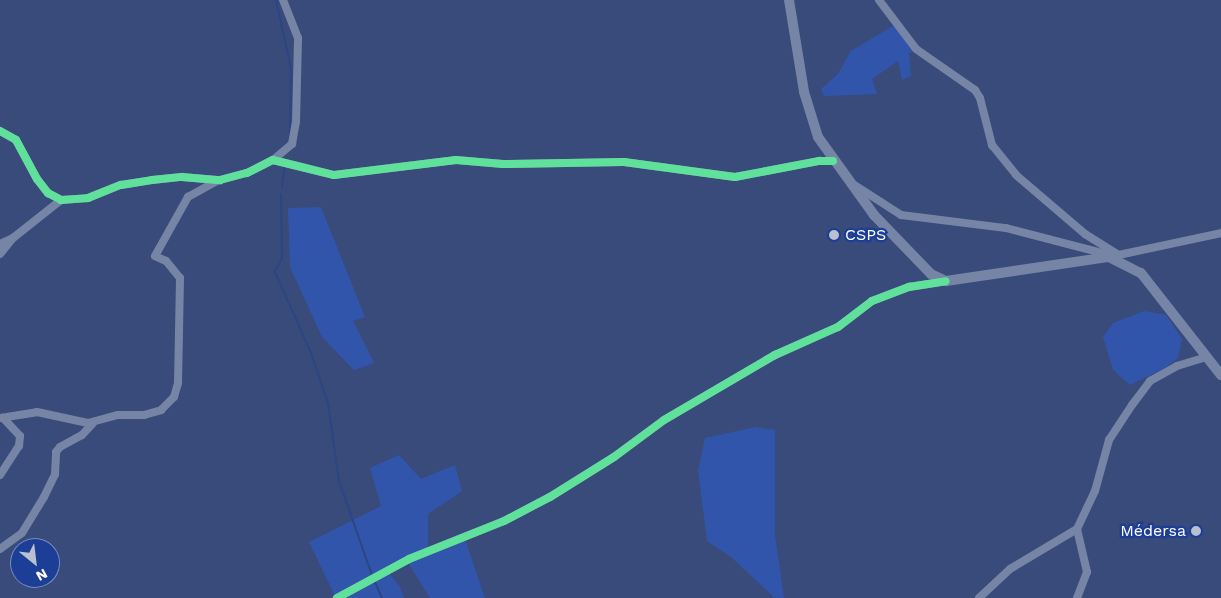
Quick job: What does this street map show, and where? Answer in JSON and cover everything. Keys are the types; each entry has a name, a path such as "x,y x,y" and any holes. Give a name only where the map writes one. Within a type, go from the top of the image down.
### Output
{"street":[{"path":"1,418 37,412 93,423 118,415 144,415 161,410 174,397 178,383 180,278 173,268 155,256 188,197 220,180 247,173 274,160 292,144 296,122 298,38 283,0"},
{"path":"789,0 809,115 833,161 845,179 900,244 931,274 946,281"},
{"path":"879,0 916,49 975,90 980,98 992,145 1016,175 1085,234 1141,274 1221,375"},
{"path":"0,131 16,140 43,186 61,200"},
{"path":"274,160 334,176 456,160 503,164 624,162 726,176 833,161"},
{"path":"0,254 13,238 61,200 88,198 121,185 152,180 182,177 220,180"},
{"path":"845,179 902,215 1006,228 1114,256"},
{"path":"337,598 409,559 504,521 550,497 664,420 775,355 838,327 872,301 908,287 1114,256 1221,233"},
{"path":"0,244 13,238"},
{"path":"979,598 1010,569 1077,529 1096,491 1108,440 1132,405 1150,382 1177,366 1206,356"},
{"path":"0,475 19,446 20,436 1,418"},
{"path":"0,549 22,533 44,498 55,474 56,452 60,447 82,436 93,423"},
{"path":"1077,529 1087,572 1077,598"}],"shaded area":[{"path":"896,24 916,49 909,53 911,76 902,80 898,61 872,79 877,94 824,96 821,89 838,74 851,51"},
{"path":"321,207 365,317 353,321 374,363 354,370 322,337 290,267 288,208"},
{"path":"1144,311 1166,315 1182,339 1178,358 1165,368 1130,385 1113,370 1103,337 1113,323"},
{"path":"756,427 775,430 775,535 784,598 775,598 731,557 707,541 698,470 705,438"},
{"path":"399,455 421,479 455,465 462,491 428,514 428,553 465,539 485,598 430,598 407,561 388,572 400,587 404,598 336,598 309,542 381,506 370,468"}],"waterway":[{"path":"276,0 291,69 290,135"},
{"path":"282,187 285,164"},
{"path":"281,194 282,258 275,272 311,353 328,403 339,481 372,575"},
{"path":"374,580 382,598"}],"cycle path":[{"path":"0,131 16,140 37,179 48,193 61,200 88,198 121,185 152,180 182,177 220,180 247,173 273,160 334,175 456,160 503,164 624,162 735,177 819,161 833,161"},
{"path":"337,598 409,559 504,521 550,497 614,457 664,420 775,355 838,327 872,301 909,287 946,281"}],"place":[{"name":"CSPS","path":"834,235"},
{"name":"Médersa","path":"1196,531"}]}
